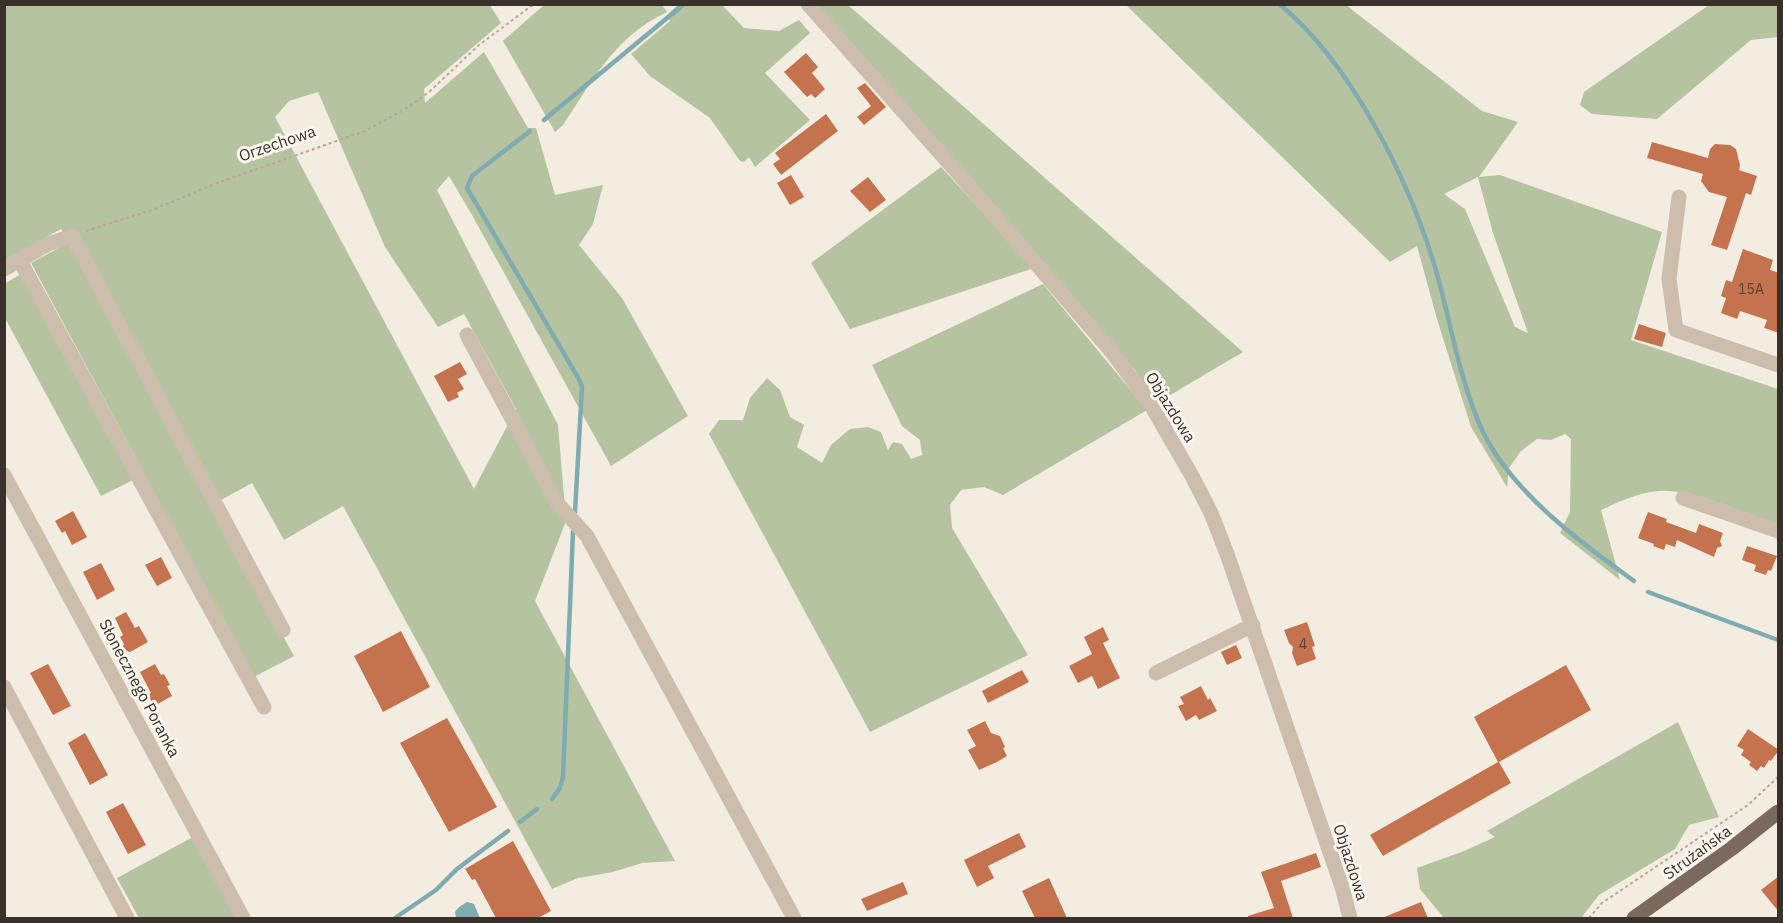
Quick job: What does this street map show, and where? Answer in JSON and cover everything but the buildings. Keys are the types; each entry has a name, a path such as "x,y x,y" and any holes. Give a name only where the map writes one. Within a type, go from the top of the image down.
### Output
{"main road":[{"name":"Strużańska","path":"1634,918 1779,812"}],"street":[{"name":"Objazdowa","path":"808,4 1112,352 1151,405 1211,513 1253,625 1342,887 1350,918"},
{"path":"1679,197 1669,279 1676,330 1779,365"},
{"path":"4,268 48,244 72,236 283,630"},
{"path":"19,259 264,707"},
{"path":"466,335 558,504 587,536 794,918"},
{"name":"Słonecznego Poranka","path":"4,475 243,918"},
{"path":"1683,498 1779,531"},
{"path":"1156,673 1253,625"},
{"path":"4,687 127,918"}],"path":[{"name":"Orzechowa","path":"72,236 152,210 220,182 365,131 407,108 429,92 479,45 534,4"},
{"path":"1589,918 1602,903 1748,805 1779,777"}],"green space":[{"path":"679,4 722,5 744,28 779,31 799,20 810,33 765,73 810,120 755,167 749,157 744,162 740,161 710,118 650,76 631,54 670,21 668,14"},
{"path":"5,5 490,5 501,23 424,89 425,103 484,52 528,128 536,128 555,195 603,185 593,224 579,245 622,298 688,416 611,466 449,176 437,190 558,425 566,521 535,601 675,861 642,863 613,872 578,878 552,889 343,506 284,540 252,483 221,500 61,229 5,260","holes":["318,92 385,247 438,327 464,314 516,409 474,489 275,117 289,101"]},
{"path":"544,5 662,5 667,12 633,33 619,46 595,76 563,125 555,132 503,41"},
{"path":"815,5 848,5 1243,352 1155,404 1135,370"},
{"path":"1126,5 1346,5 1482,111 1518,122 1479,177 1500,175 1662,232 1631,340 1778,389 1778,526 1719,503 1672,491 1658,491 1629,498 1601,510 1620,580 1560,533 1570,512 1571,439 1565,434 1551,440 1537,439 1521,451 1509,468 1507,487 1471,427 1417,246 1390,262","holes":["1478,177 1493,233 1528,333 1515,327 1465,209 1444,194"]},
{"path":"1709,5 1778,5 1778,37 1751,40 1657,119 1592,114 1580,105 1584,92"},
{"path":"941,167 1034,268 850,329 811,263"},
{"path":"68,243 294,656 254,677 31,263"},
{"path":"21,274 133,480 101,496 5,318 4,284"},
{"path":"1043,284 1147,410 1003,495 984,487 961,490 950,505 952,528 1028,655 870,732 709,434 719,420 743,420 750,398 767,378 780,390 790,417 804,425 797,447 822,463 831,445 850,429 868,427 881,432 888,450 893,442 902,444 911,459 922,455 920,440 902,426 872,365"},
{"path":"1678,722 1719,817 1689,825 1675,849 1599,895 1581,918 1444,918 1420,889 1417,868 1495,837 1487,831"},
{"path":"193,837 236,918 139,918 117,878"}],"water":[{"path":"467,902 474,904 480,918 456,918 455,912"}],"waterway":[{"path":"544,120 684,4"},
{"path":"1279,4 1305,28 1330,57 1353,89 1393,161 1424,233 1475,412 1496,454 1511,475 1550,515 1634,581"},
{"path":"530,131 472,176 467,188 580,381 582,387 575,512"},
{"path":"552,799 560,788 563,777 573,531"},
{"path":"1648,592 1778,640"},
{"path":"520,822 537,809"},
{"path":"395,918 436,890 457,869 508,831"}]}
